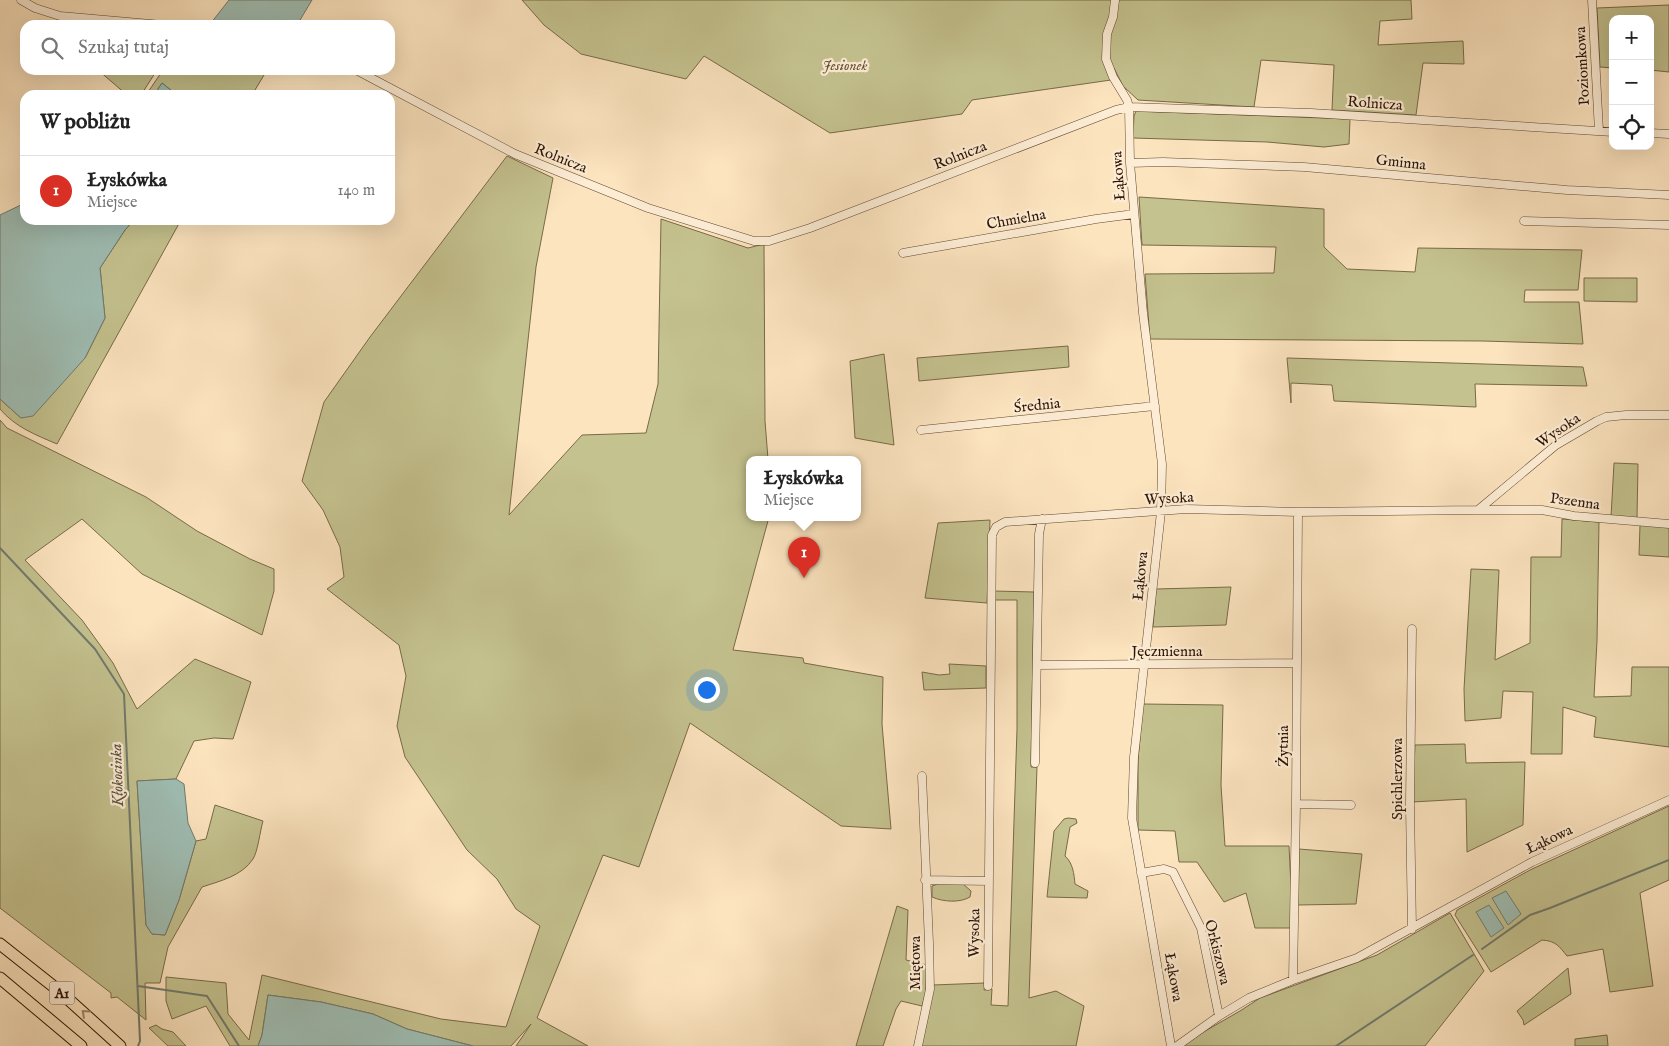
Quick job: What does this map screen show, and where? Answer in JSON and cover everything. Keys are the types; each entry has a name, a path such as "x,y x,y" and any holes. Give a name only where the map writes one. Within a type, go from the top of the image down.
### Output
{"highway":[{"name":"A1","path":"0,944 58,990 120,1046"},
{"name":"A1","path":"0,978 81,1046"}],"street":[{"path":"21,0 35,8 60,16 105,20"},
{"path":"1115,0 1113,16 1107,34 1106,58 1113,77 1127,100 1129,107"},
{"name":"Poziomkowa","path":"1592,0 1599,131"},
{"name":"Rolnicza","path":"365,75 394,90"},
{"name":"Rolnicza","path":"395,91 515,154 648,208 758,242 810,228 1116,110 1129,107 1311,113 1609,132"},
{"name":"Łąkowa","path":"1129,107 1130,163 1143,313 1162,464 1161,512 1132,789 1132,818 1172,1046"},
{"path":"1654,133 1669,134"},
{"name":"Gminna","path":"1130,163 1163,162 1304,167 1559,189 1669,195"},
{"name":"Chmielna","path":"903,253 1134,214"},
{"path":"1524,221 1669,225"},
{"name":"Średnia","path":"920,430 1155,406"},
{"name":"Wysoka","path":"988,986 992,535 996,527 1005,522 1186,509 1298,512 1478,510 1556,445 1597,420 1626,415 1669,415"},
{"name":"Pszenna","path":"1478,510 1542,510 1574,516 1669,524"},
{"name":"Żytnia","path":"1293,980 1298,512"},
{"path":"1035,762 1039,534 1042,519"},
{"name":"Spichlerzowa","path":"1412,629 1410,805 1412,929"},
{"name":"Jęczmienna","path":"1037,665 1297,663"},
{"name":"Miętowa","path":"918,1046 930,989 930,943 925,880 922,776"},
{"name":"Łąkowa","path":"1177,1046 1219,1016 1249,998 1293,980 1357,958 1532,862 1669,800"},
{"path":"1296,804 1351,805"},
{"name":"Orkiszowa","path":"1141,873 1164,869 1172,872 1201,928 1219,1016"},
{"path":"925,880 989,881"}],"green space":[{"name":"Jesionek","path":"522,0 1411,0 1412,19 1380,21 1378,45 1463,41 1464,64 1423,63 1416,115 1332,110 1334,65 1261,60 1254,107 1138,100 1123,86 1114,68 1111,80 972,100 962,114 830,133 704,56 686,79 581,54 544,25"},
{"path":"1669,5 1669,72 1654,70 1654,15 1609,15 1609,68 1600,67 1597,8"},
{"path":"104,75 154,75 144,90 121,90"},
{"path":"160,75 264,75 255,90 171,90 162,83 157,90 149,90"},
{"path":"1136,111 1350,119 1349,144 1324,147 1267,142 1133,138"},
{"path":"507,156 553,178 536,267 509,515 582,435 646,433 658,384 661,219 748,248 764,244 765,421 768,456 746,456 746,521 768,521 733,650 803,658 804,663 883,677 882,724 891,829 841,826 690,723 639,867 603,855 537,1018 588,1046 516,1046 531,1024 511,1046 473,1046 407,1029 373,1014 321,1002 268,995 262,1035 258,1046 230,1046 206,1006 172,1019 166,1001 166,977 226,983 228,1014 249,1040 262,975 441,1019 506,1027 540,926 516,909 497,879 467,850 405,757 397,726 406,676 399,645 327,589 344,577 340,547 323,510 302,481 324,402 370,337"},
{"path":"1139,197 1324,209 1324,247 1347,269 1415,272 1418,248 1582,250 1578,290 1525,290 1524,302 1579,302 1583,344 1483,341 1150,339 1145,274 1274,273 1276,247 1142,245"},
{"path":"130,225 178,225 57,444 26,430 12,421 0,409 0,399 21,418 85,358 105,318 100,268"},
{"path":"1584,278 1637,278 1637,302 1584,301"},
{"path":"1068,346 1069,367 919,381 917,358"},
{"path":"884,354 894,445 855,438 850,361"},
{"path":"1287,358 1583,367 1587,386 1475,384 1476,407 1334,401 1332,385 1291,383 1291,403"},
{"path":"0,420 7,428 146,497 197,531 250,559 274,569 274,591 262,635 142,574 82,519 25,560 82,620 113,663 137,709 195,659 251,682 233,739 214,738 194,741 176,779 137,781 146,925 152,934 165,935 179,900 196,841 206,839 215,805 263,821 258,846 253,859 237,874 202,887 168,947 160,983 145,983 146,1020 117,997 111,998 111,993 0,908"},
{"path":"1614,463 1638,464 1637,518 1611,517"},
{"path":"1562,519 1599,522 1594,697 1631,696 1632,667 1669,667 1669,747 1594,737 1596,717 1563,707 1562,754 1531,754 1533,692 1503,691 1501,718 1465,721 1464,689 1471,569 1499,570 1495,660 1530,643 1531,557 1561,557"},
{"path":"990,520 987,603 925,598 938,523"},
{"path":"1640,525 1669,526 1669,557 1639,555"},
{"path":"1231,587 1226,625 1153,627 1156,589"},
{"path":"994,591 1034,592 1031,767 1037,767 1029,998 1056,991 1084,1006 1076,1046 914,1046 933,985 985,983 984,990 992,989 991,1005 1008,1006 1017,729 1017,600 994,600"},
{"path":"949,664 986,666 986,688 924,690 922,672 939,675 950,674"},
{"path":"1143,704 1223,705 1221,785 1225,846 1289,846 1293,928 1255,928 1246,893 1224,902 1197,862 1179,862 1175,831 1138,830 1138,760"},
{"path":"1465,744 1466,763 1525,762 1523,825 1467,852 1466,799 1412,802 1415,745"},
{"path":"1669,806 1669,880 1640,893 1653,986 1610,992 1603,949 1567,956 1557,945 1542,940 1491,972 1455,915 1457,910 1530,870"},
{"path":"1064,819 1076,819 1077,823 1070,827 1065,856 1074,873 1075,884 1088,891 1087,898 1047,897 1054,831"},
{"path":"1299,849 1362,854 1356,904 1298,905"},
{"path":"941,883 962,883 971,891 970,897 951,901 932,897 932,886"},
{"path":"897,906 908,910 906,960 927,965 926,992 922,1006 901,1001 896,1009 883,1046 856,1046"},
{"path":"1450,913 1484,971 1425,1046 1179,1046 1260,998 1377,955"},
{"path":"1568,968 1571,994 1524,1025 1517,1011"},
{"path":"156,1025 173,1032 186,1046 168,1046 149,1028"},
{"path":"1607,1035 1608,1046 1575,1046 1575,1039"}],"water":[{"path":"229,0 312,0 300,20 213,20"},
{"path":"162,83 171,90 157,90"},
{"path":"20,205 20,225 130,225 100,268 105,318 85,358 33,416 21,418 0,399 0,215"},
{"path":"176,779 184,784 188,823 196,841 179,900 165,935 152,934 146,925 137,781"},
{"path":"1506,891 1521,914 1508,925 1492,898"},
{"path":"1489,905 1504,928 1491,937 1476,912"},
{"path":"268,995 321,1002 373,1014 407,1029 473,1046 258,1046 262,1035"}],"waterway":[{"name":"Kłokocinka","path":"0,548 95,649 124,694 140,1041 138,1046"},
{"path":"1482,949 1530,915 1669,860"},
{"path":"1336,1046 1473,955"},
{"path":"138,986 207,996 239,1046"}],"place":[{"name":"Łyskówka","path":"804,578"}]}
